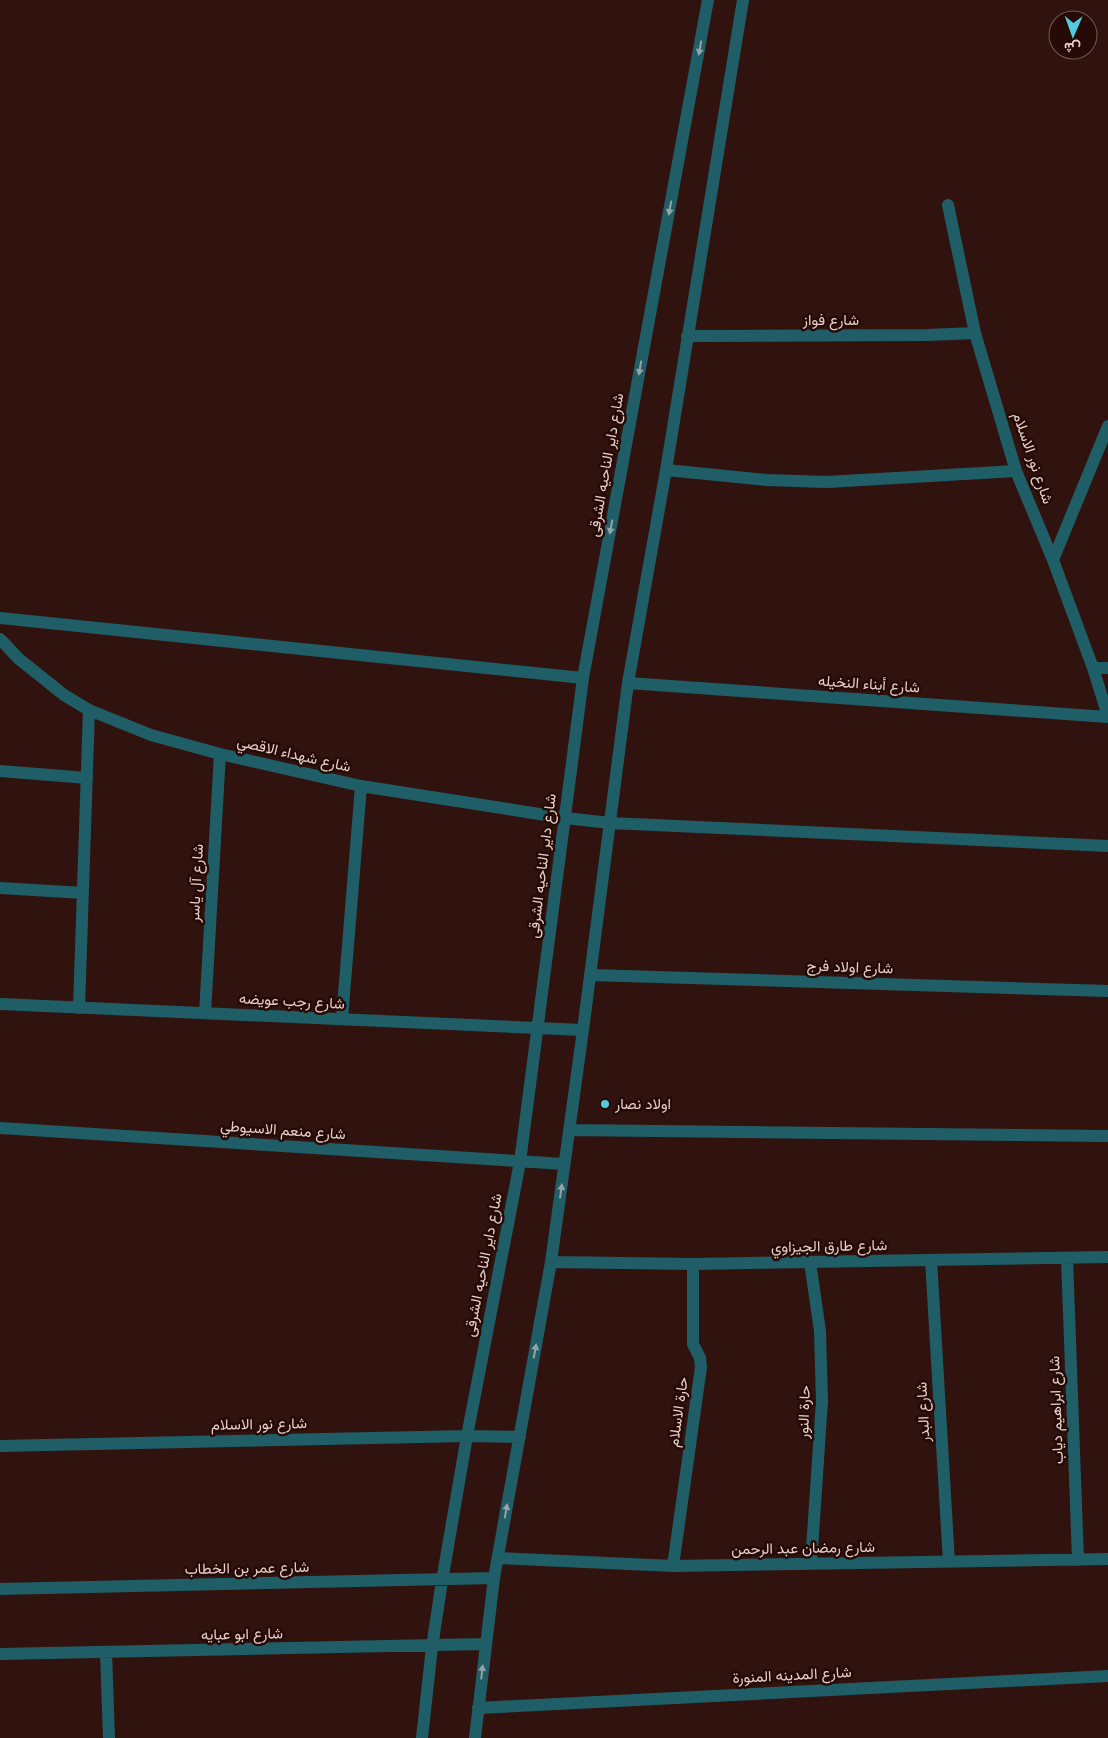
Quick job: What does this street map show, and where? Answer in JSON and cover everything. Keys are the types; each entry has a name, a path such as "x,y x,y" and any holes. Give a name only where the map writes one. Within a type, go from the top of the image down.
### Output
{"street":[{"name":"شارع داير الناحيه الشرقى","path":"422,1738 432,1647 442,1581 467,1436 520,1162 583,678 708,0"},
{"path":"475,1738 494,1578 550,1262 591,975 628,683 666,470 686,336 743,0"},
{"name":"شارع نور الاسلام","path":"948,205 975,333 1016,470 1053,560 1108,716"},
{"name":"شارع فواز","path":"686,336 928,335 975,333"},
{"path":"1053,560 1108,426"},
{"path":"666,470 766,480 827,482 1016,470"},
{"path":"0,618 583,678"},
{"name":"شارع شهداء الاقصي","path":"0,639 19,659 41,677 64,695 89,710 151,734 220,754 361,786 565,818 610,823 1108,846"},
{"path":"1092,668 1108,668"},
{"name":"شارع أبناء النخيله","path":"628,683 1108,716"},
{"path":"79,1008 89,710"},
{"name":"شارع آل ياسر","path":"205,1013 220,754"},
{"path":"0,771 87,778"},
{"path":"342,1019 361,786"},
{"path":"0,888 83,893"},
{"name":"شارع اولاد فرج","path":"591,975 1108,991"},
{"name":"شارع رجب عويضه","path":"0,1004 583,1030"},
{"name":"شارع منعم الاسيوطي","path":"0,1128 564,1164"},
{"path":"569,1130 1108,1136"},
{"name":"شارع طارق الجيزاوي","path":"550,1262 693,1264 1108,1257"},
{"name":"شارع ابراهيم دياب","path":"1067,1258 1078,1560"},
{"name":"شارع البدر","path":"931,1260 949,1562"},
{"name":"حارة النور","path":"810,1262 820,1331 822,1401 811,1564"},
{"name":"حارة الاسلام","path":"673,1566 701,1367 700,1358 693,1344 693,1264"},
{"name":"شارع نور الاسلام","path":"0,1446 467,1436 520,1437"},
{"name":"شارع رمضان عبد الرحمن","path":"498,1558 673,1566 1108,1560"},
{"name":"شارع عمر بن الخطاب","path":"0,1590 442,1581 494,1578"},
{"name":"شارع ابو عبايه","path":"0,1654 432,1647 485,1644"},
{"path":"106,1652 109,1738"},
{"name":"شارع المدينه المنورة","path":"478,1708 1108,1676"}],"place":[{"name":"اولاد نصار","path":"605,1104"}]}
